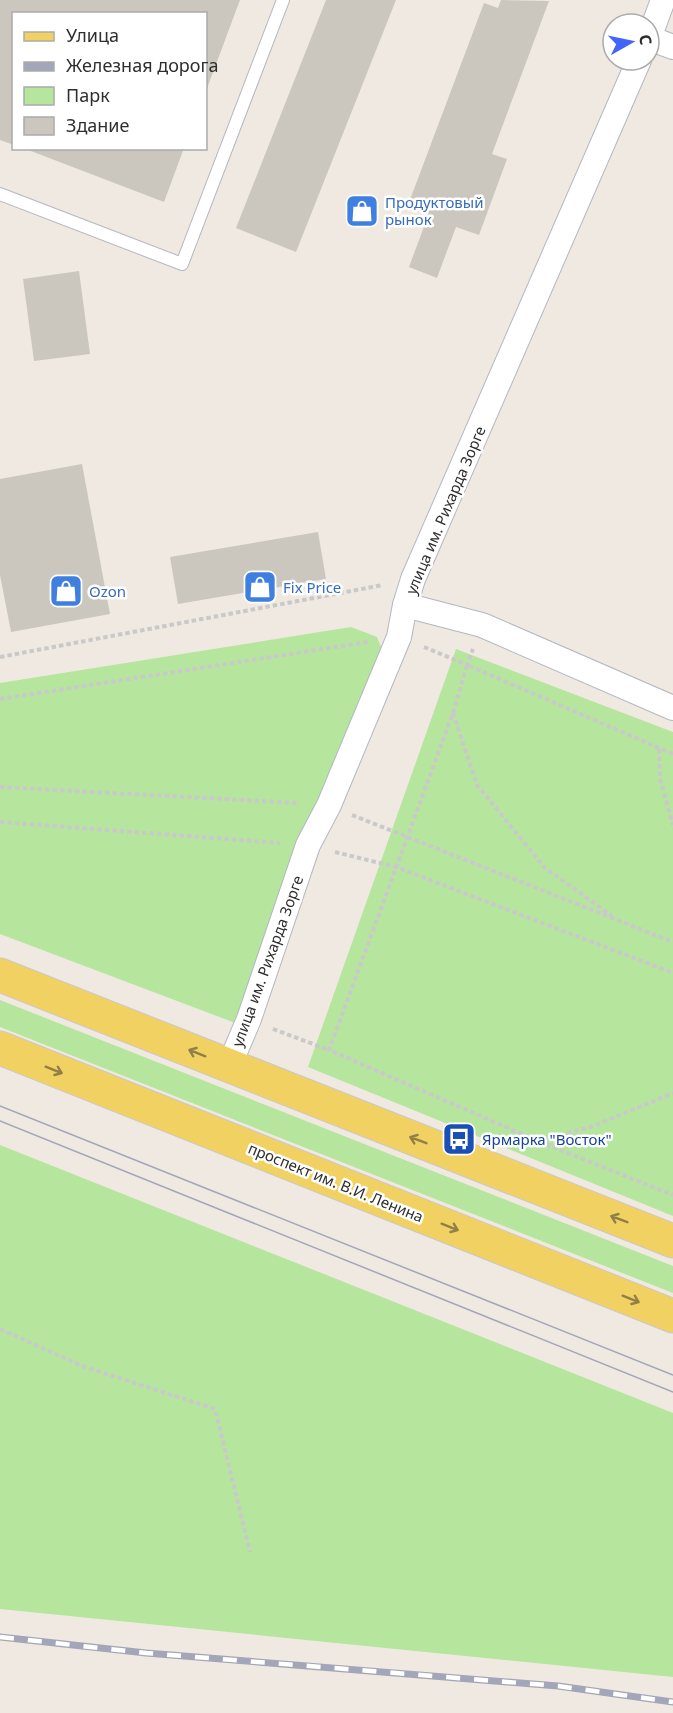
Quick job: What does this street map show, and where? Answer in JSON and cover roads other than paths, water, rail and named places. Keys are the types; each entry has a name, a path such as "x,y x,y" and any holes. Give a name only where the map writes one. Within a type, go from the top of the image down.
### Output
{"main road":[{"path":"0,975 673,1241"},
{"name":"проспект им. В.И. Ленина","path":"0,1048 673,1316"}],"street":[{"name":"улица им. Рихарда Зорге","path":"229,1066 249,1019 308,845 329,805 399,637 413,579 634,72"},
{"path":"405,605 482,626 673,708"}],"lane":[{"path":"0,194 182,264 283,0"}],"tram line":[{"path":"0,1106 673,1375"},
{"path":"0,1121 673,1392"}],"railway":[{"path":"0,1637 146,1653 558,1686 673,1702"}],"place":[{"name":"Продуктовый рынок","path":"362,211"},
{"name":"Fix Price","path":"260,587"},
{"name":"Ozon","path":"66,591"},
{"name":"Ярмарка \"Восток\"","path":"459,1139"}]}
